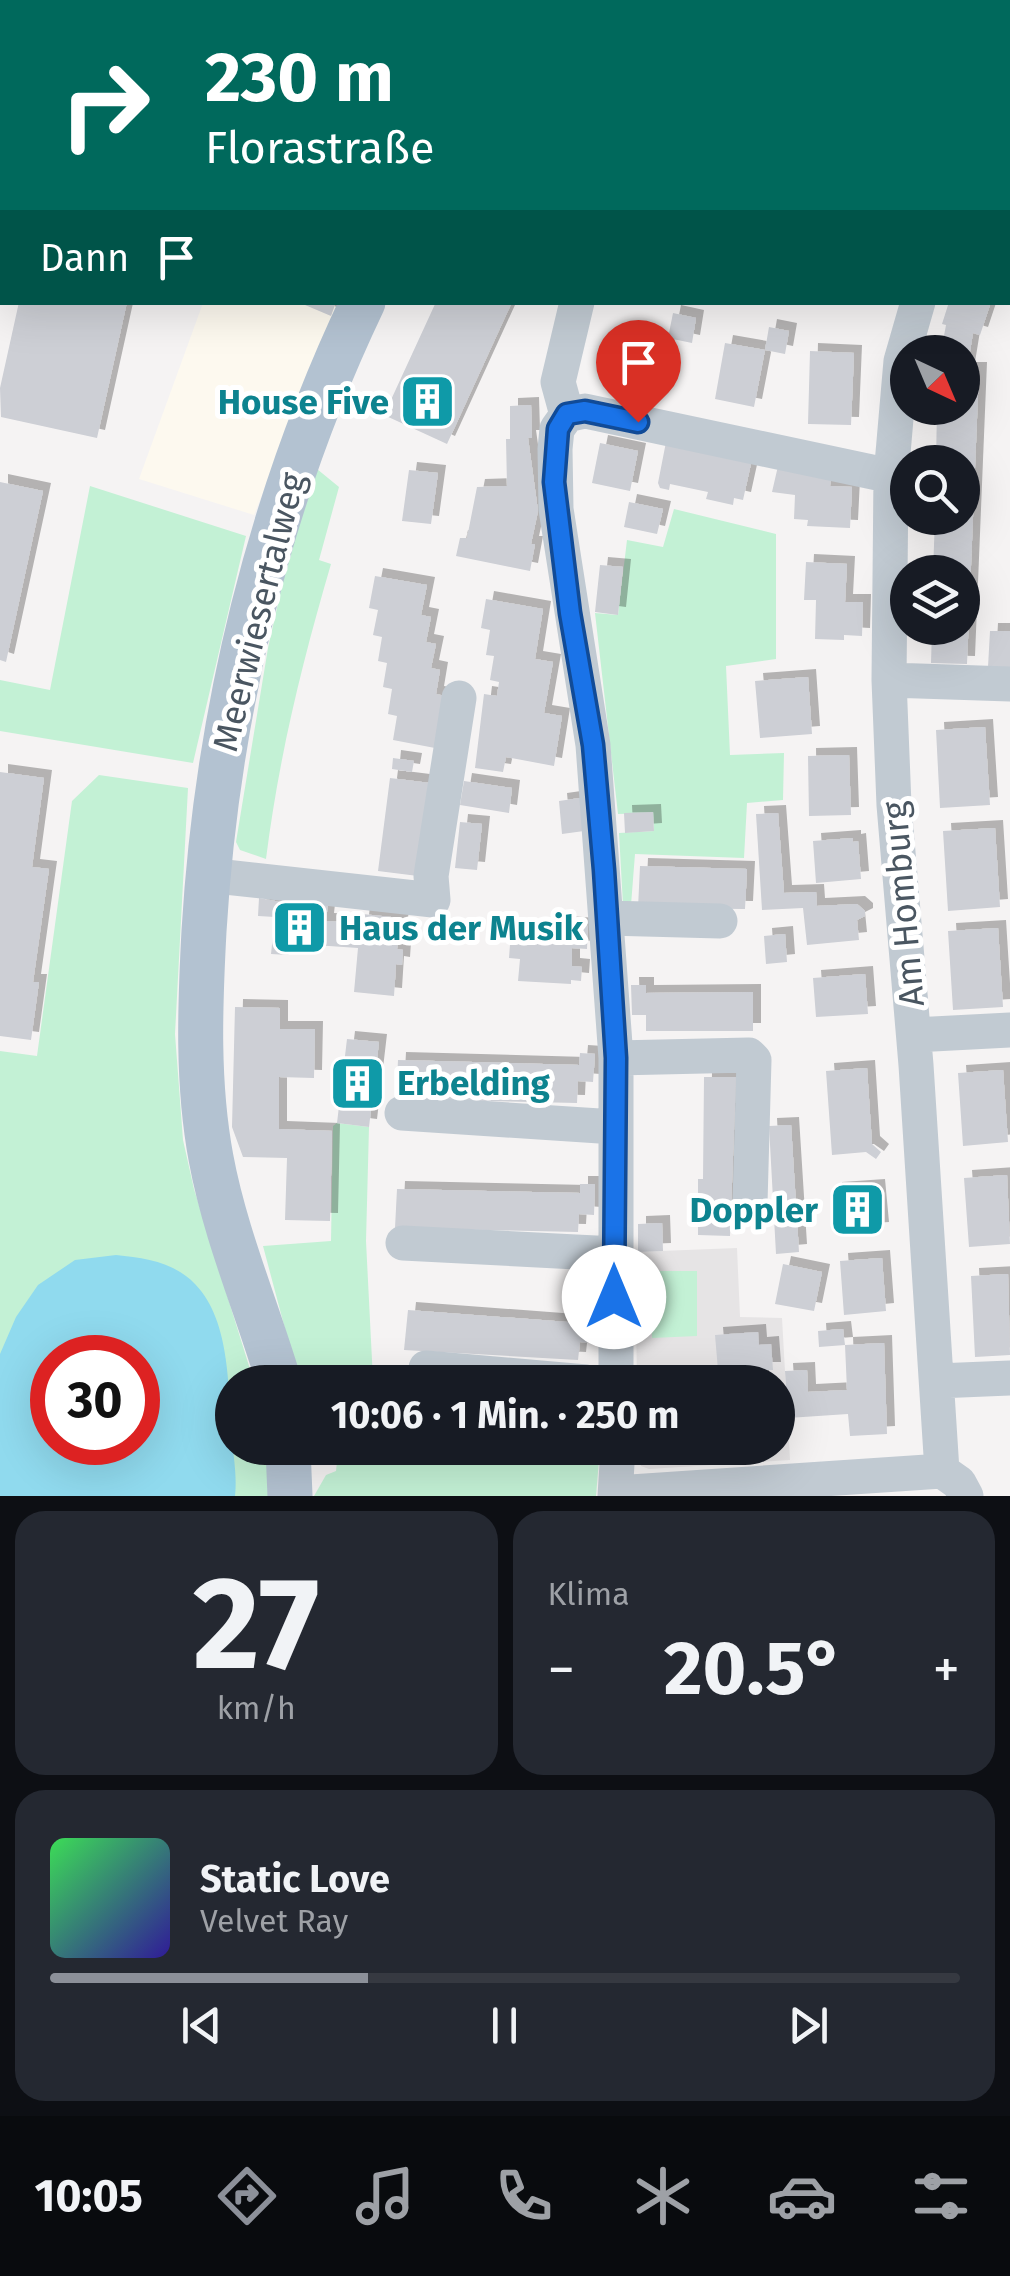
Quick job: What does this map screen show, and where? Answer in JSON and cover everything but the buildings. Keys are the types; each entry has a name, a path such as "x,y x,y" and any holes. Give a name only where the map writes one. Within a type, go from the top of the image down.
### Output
{"main road":[{"name":"Meerwiesertalweg","path":"275,1365 211,1158 201,1065 200,1006 208,874 218,778 272,533 310,421 363,305"},
{"path":"289,1465 290,1496"}],"street":[{"path":"576,305 558,382 567,414 558,429 555,449 556,509 593,745 607,918 616,1058 616,1365"},
{"name":"Am Homburg","path":"893,445 900,361 917,305"},
{"path":"567,414 585,411 890,476"},
{"name":"Am Homburg","path":"891,535 894,806 914,1035 936,1381 954,1483"},
{"path":"890,680 1010,684"},
{"path":"208,874 433,900 431,876 459,698"},
{"path":"607,918 720,921"},
{"path":"914,1035 1010,1030"},
{"path":"616,1058 749,1055 754,1060 750,1202"},
{"path":"402,1112 615,1127"},
{"path":"403,1243 614,1254"},
{"path":"936,1381 1010,1378"},
{"path":"617,1465 616,1494 954,1483"}],"shaded area":[{"path":"202,305 336,305 254,515 139,479"},
{"path":"737,1248 740,1317 782,1318 785,1365 637,1365 635,1252"},
{"path":"641,1465 712,1465 649,1469"}],"green space":[{"path":"317,469 339,487 319,560 331,564 292,710 266,859 240,850 236,842 268,648 290,550"},
{"path":"90,486 246,536 193,763 0,731 0,680 50,690"},
{"path":"674,509 776,534 776,659 726,666 730,755 784,753 783,800 747,803 744,858 635,854 631,905 623,905 619,833 654,831 653,813 618,814 595,613 618,615 627,540 663,547"},
{"path":"99,775 188,788 175,1034 183,1140 194,1189 249,1365 215,1365 215,1465 273,1465 274,1496 0,1496 0,1051 37,1056 72,801"},
{"path":"337,1123 369,1127 366,1241 372,1365 295,1365 263,1246 331,1241 333,1126"},
{"path":"651,1271 697,1271 697,1336 652,1338"},
{"path":"337,1465 599,1465 596,1496 314,1496 326,1475 336,1471"}],"water":[{"path":"116,1255 158,1262 195,1284 216,1318 226,1359 227,1365 215,1365 215,1465 235,1465 235,1496 0,1496 0,1354 16,1317 38,1285 75,1260"}],"place":[{"name":"House Five","path":"428,402"},
{"name":"Haus der Musik","path":"300,928"},
{"name":"Erbelding","path":"358,1083"},
{"name":"Doppler","path":"857,1210"}],"route":[{"path":"614,1297 616,1058 604,870 593,745 570,613 554,482 558,429 567,414 585,411 638,422"}]}
